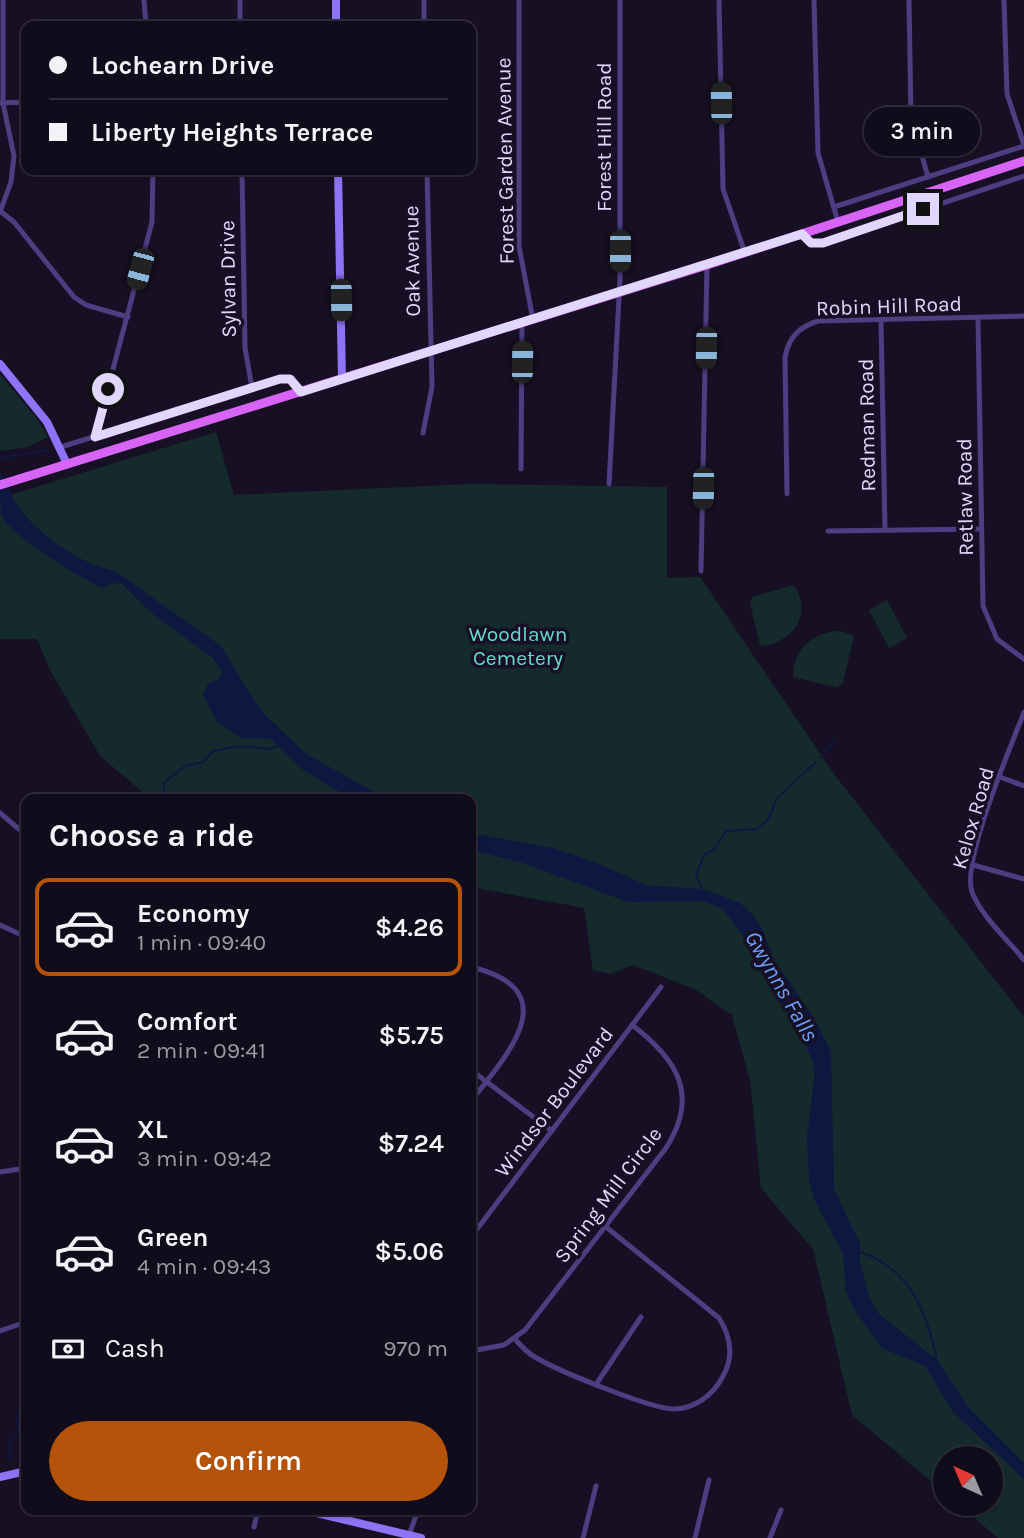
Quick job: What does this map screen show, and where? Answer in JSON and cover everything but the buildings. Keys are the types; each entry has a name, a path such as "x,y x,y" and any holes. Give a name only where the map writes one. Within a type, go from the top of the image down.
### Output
{"main road":[{"path":"0,485 708,265 1024,160"}],"street":[{"path":"3,0 1,103 14,156 11,182 0,211 14,222 74,297 86,305 128,317"},
{"path":"144,0 146,21"},
{"path":"240,0 240,21"},
{"path":"336,0 336,21"},
{"path":"424,0 424,21"},
{"name":"Forest Garden Avenue","path":"519,0 519,246 533,320"},
{"name":"Forest Hill Road","path":"609,484 618,293 621,0"},
{"path":"719,0 723,189 744,253"},
{"path":"814,0 817,143 838,222"},
{"path":"834,207 1024,145 1006,94 1004,0"},
{"path":"909,1 911,117 928,177"},
{"path":"1,103 21,102"},
{"path":"95,437 154,215 153,175"},
{"name":"Sylvan Drive","path":"242,175 245,348 252,388"},
{"path":"338,175 342,379"},
{"name":"Oak Avenue","path":"422,433 431,395 427,175"},
{"path":"802,234 811,243 823,243 1024,176"},
{"path":"701,571 708,265"},
{"name":"Robin Hill Road","path":"787,494 785,356 789,341 801,328 818,321 1024,316"},
{"name":"Retlaw Road","path":"978,318 981,528 986,618 1004,647 1024,659"},
{"name":"Redman Road","path":"881,320 885,530"},
{"path":"521,469 522,323"},
{"path":"0,364 47,422 67,464"},
{"path":"61,447 285,379 292,381 301,392"},
{"path":"828,531 981,528"},
{"name":"Kelox Road","path":"1024,712 1000,777 973,865 971,886 976,900 1024,960"},
{"path":"1000,777 1024,786"},
{"path":"0,813 21,831"},
{"path":"973,865 1024,878"},
{"path":"0,925 21,935"},
{"path":"476,969 502,977 519,999 523,1013 519,1037 476,1094"},
{"name":"Windsor Boulevard","path":"476,1230 661,987"},
{"name":"Spring Mill Circle","path":"476,1350 492,1349 515,1339 534,1321 666,1148 680,1119 682,1093 675,1067 662,1049 632,1025"},
{"path":"476,1074 552,1131"},
{"path":"0,1172 21,1169"},
{"path":"515,1339 537,1359 656,1406 683,1407 712,1392 725,1373 730,1351 724,1327 712,1310 606,1227"},
{"path":"597,1383 641,1317"},
{"path":"0,1331 21,1324"},
{"path":"0,1477 21,1472"},
{"path":"695,1538 709,1480"},
{"path":"583,1538 596,1486"},
{"path":"770,1538 781,1510"},
{"path":"254,1527 257,1515"},
{"path":"325,1515 421,1538"},
{"path":"409,1535 416,1515"}],"green space":[{"path":"0,374 37,419 48,437 28,447 0,451"},
{"name":"Woodlawn Cemetery","path":"216,432 234,495 471,484 667,487 667,578 700,577 834,774 1024,1017 1024,1538 998,1538 972,1516 1003,1516 1003,1446 933,1446 933,1483 852,1415 813,1249 761,1188 750,1080 732,1015 696,990 633,965 610,974 593,970 584,908 476,888 476,794 145,794 100,756 50,670 37,639 0,639 0,498"},
{"path":"794,585 801,607 796,626 782,639 760,646 750,603 753,597"},
{"path":"887,600 907,638 889,648 869,610"},
{"path":"839,631 854,635 843,683 836,687 793,677 797,658 806,644 821,635"}],"water":[{"path":"0,472 17,505 36,527 74,555 115,571 221,646 261,711 306,754 378,794 343,794 302,769 271,739 241,738 217,722 203,695 208,684 220,678 222,672 213,658 154,615 122,584 112,583 102,588 63,566 17,533 1,515"},
{"name":"Gwynns Falls","path":"476,834 553,848 595,862 646,885 699,889 721,895 741,904 752,914 762,928 774,960 814,1018 831,1052 834,1189 860,1244 860,1263 871,1302 879,1314 937,1360 969,1408 1024,1463 1024,1479 1003,1459 1003,1446 989,1446 952,1411 925,1366 882,1348 853,1308 846,1291 843,1254 814,1199 809,1179 807,1137 815,1072 812,1060 799,1030 772,992 752,949 723,909 703,901 628,902 523,863 476,851"}],"waterway":[{"path":"0,458 47,450"},
{"path":"821,757 834,741"},
{"path":"163,794 165,782 185,766 203,762 213,751 239,746 270,749 280,745"},
{"path":"703,890 696,875 704,855 715,849 726,831 757,829 768,820 777,798 816,762"},
{"path":"860,1252 892,1269 914,1295 928,1326 937,1361"},
{"path":"9,1460 10,1439 19,1431 17,1419 21,1408"}],"route":[{"path":"108,389 95,437 280,379 290,379 301,392 802,234 811,243 823,243 923,209"}]}
